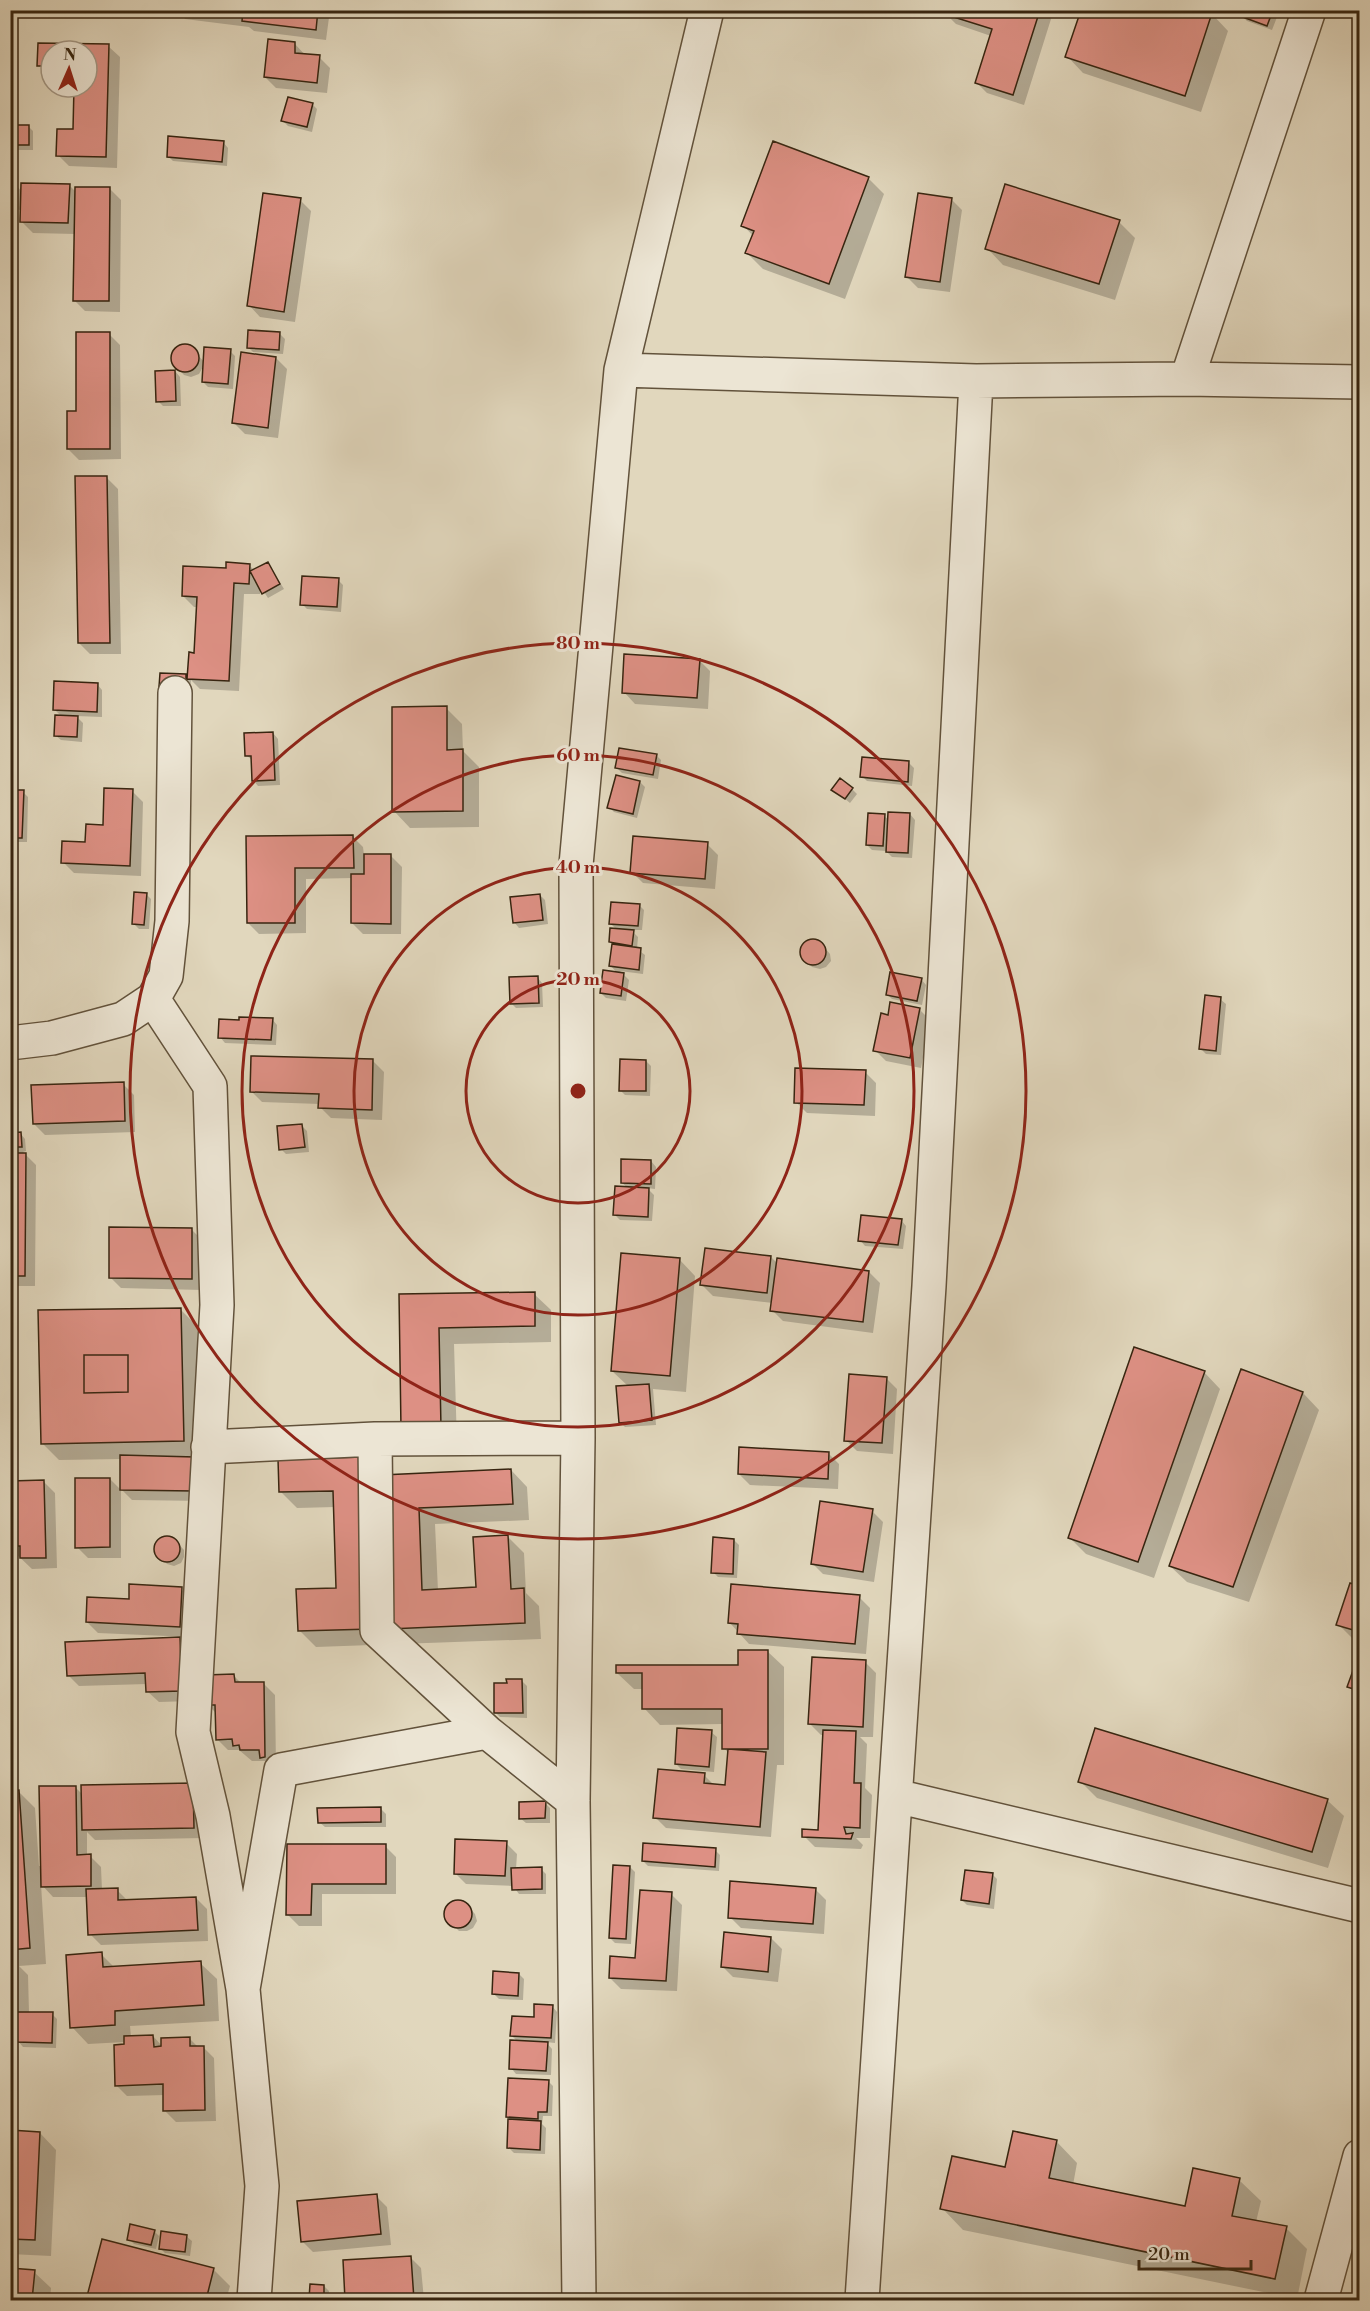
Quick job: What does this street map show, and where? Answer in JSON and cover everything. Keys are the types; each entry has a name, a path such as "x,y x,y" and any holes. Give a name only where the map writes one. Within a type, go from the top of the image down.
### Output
{"street":[{"path":"579,2301 573,1801 578,1438 576,865 621,370 707,10"},
{"path":"1187,379 1310,10"},
{"path":"621,370 976,381 1187,379 1359,382"},
{"path":"862,2301 929,1286 976,381"},
{"path":"10,1043 51,1038 123,1019 153,999 166,976 172,921 175,693"},
{"path":"153,999 210,1086 218,1305 193,1732 213,1816 243,1989 262,2186 254,2301"},
{"path":"208,1447 375,1439 578,1438"},
{"path":"375,1439 377,1630 487,1732 573,1801"},
{"path":"243,1989 281,1770 487,1732"},
{"path":"896,1796 1359,1906"},
{"path":"1321,2301 1359,2156"}],"building":[{"path":"189,10 240,10 239,16"},
{"path":"243,10 318,10 316,30 242,21"},
{"path":"945,10 1040,10 1013,95 975,83 992,29 944,14"},
{"path":"1081,10 1206,10 1212,13 1185,96 1065,57"},
{"path":"1242,10 1273,10 1267,26 1240,16"},
{"path":"268,39 295,42 295,53 320,55 317,83 264,77"},
{"path":"38,43 39,43 39,66 37,66"},
{"path":"99,44 109,44 106,157 56,156 57,129 73,129 74,99 99,99"},
{"path":"288,97 313,103 307,127 281,121"},
{"path":"10,125 29,125 29,145 10,145"},
{"path":"168,136 224,141 222,162 167,157"},
{"path":"773,141 869,177 829,284 745,253 754,231 741,226"},
{"path":"21,183 70,184 68,223 20,222"},
{"path":"1005,184 1120,220 1099,284 985,249"},
{"path":"10,185 17,185 17,205 10,205"},
{"path":"75,187 110,187 109,301 73,301"},
{"path":"263,193 301,198 284,312 247,306"},
{"path":"918,193 952,198 940,282 905,277"},
{"path":"248,330 280,332 279,350 247,348"},
{"path":"76,332 110,332 110,449 67,449 67,411 76,411"},
{"path":"185,344 195,348 199,358 195,368 185,372 175,368 171,358 175,348"},
{"path":"204,347 231,349 228,384 202,382"},
{"path":"241,352 276,357 268,428 232,423"},
{"path":"175,370 176,401 156,402 155,371"},
{"path":"75,476 107,476 110,643 78,643"},
{"path":"226,562 250,564 249,584 234,583 229,681 187,679 189,652 194,653 197,597 182,596 183,566 226,568"},
{"path":"268,562 280,584 262,594 250,571"},
{"path":"302,576 339,578 337,607 300,605"},
{"path":"624,654 700,659 697,698 622,693"},
{"path":"160,673 186,674 186,688 159,687"},
{"path":"54,681 98,683 97,712 53,710"},
{"path":"447,706 447,750 463,749 463,811 392,812 392,707"},
{"path":"55,715 78,716 77,737 54,736"},
{"path":"273,732 275,780 252,781 251,756 245,756 244,733"},
{"path":"619,748 657,754 653,775 615,768"},
{"path":"862,757 909,761 908,782 860,777"},
{"path":"616,775 640,781 633,814 607,808"},
{"path":"840,778 853,788 845,799 831,790"},
{"path":"104,788 133,789 130,866 61,863 62,841 85,842 86,824 103,825"},
{"path":"10,790 24,790 22,838 10,838"},
{"path":"888,812 910,813 908,853 886,852"},
{"path":"868,813 885,814 883,846 866,845"},
{"path":"353,835 354,868 295,868 295,923 247,923 246,836"},
{"path":"633,836 708,842 705,879 630,873"},
{"path":"364,854 391,854 391,924 351,923 351,874 364,874"},
{"path":"134,892 147,893 144,925 132,924"},
{"path":"540,894 543,920 513,923 510,897"},
{"path":"611,902 640,904 638,926 609,924"},
{"path":"610,928 634,930 632,946 609,942"},
{"path":"813,939 822,943 826,952 822,961 813,965 804,961 800,952 804,943"},
{"path":"612,944 641,948 639,970 609,966"},
{"path":"603,970 624,973 621,996 600,993"},
{"path":"890,972 922,978 917,1001 886,995"},
{"path":"538,976 539,1003 510,1004 509,977"},
{"path":"1205,995 1221,997 1216,1051 1199,1049"},
{"path":"890,1002 920,1008 910,1058 873,1051 881,1013 888,1015"},
{"path":"239,1017 273,1018 271,1040 218,1038 219,1019 239,1020"},
{"path":"251,1056 373,1059 372,1110 318,1108 319,1094 250,1092"},
{"path":"620,1059 646,1060 646,1091 619,1091"},
{"path":"795,1068 866,1070 864,1105 794,1103"},
{"path":"124,1082 125,1121 33,1124 31,1085"},
{"path":"302,1124 305,1147 279,1150 277,1126"},
{"path":"21,1132 22,1147 10,1147 10,1133"},
{"path":"10,1153 26,1153 25,1276 10,1276"},
{"path":"621,1159 651,1160 651,1184 621,1183"},
{"path":"615,1186 649,1188 648,1217 613,1215"},
{"path":"861,1215 902,1219 898,1245 858,1241"},
{"path":"109,1227 192,1228 192,1279 109,1278"},
{"path":"705,1248 771,1256 767,1293 700,1285"},
{"path":"621,1253 680,1258 670,1376 611,1371"},
{"path":"777,1258 869,1271 863,1322 770,1311"},
{"path":"535,1292 535,1326 439,1328 441,1428 401,1429 399,1294"},
{"path":"181,1308 184,1441 41,1444 38,1310","holes":["84,1355 128,1355 128,1392 84,1393"]},
{"path":"1134,1347 1205,1371 1138,1562 1068,1538"},
{"path":"84,1355 128,1355 128,1392 84,1393"},
{"path":"1241,1369 1303,1392 1233,1587 1169,1566"},
{"path":"849,1374 887,1377 882,1443 844,1441"},
{"path":"649,1384 652,1420 619,1423 616,1386"},
{"path":"739,1447 829,1452 828,1479 738,1474"},
{"path":"120,1455 195,1457 194,1491 120,1490"},
{"path":"366,1457 372,1629 298,1631 296,1589 336,1588 333,1491 279,1492 278,1459"},
{"path":"511,1469 513,1504 419,1508 422,1590 476,1587 473,1537 508,1535 511,1589 524,1588 525,1623 389,1629 382,1475"},
{"path":"75,1478 110,1478 110,1547 75,1548"},
{"path":"44,1480 46,1558 20,1558 20,1546 10,1546 10,1481"},
{"path":"820,1501 873,1509 863,1572 811,1564"},
{"path":"167,1536 176,1540 180,1549 176,1558 167,1562 158,1558 154,1549 158,1540"},
{"path":"713,1537 734,1539 733,1574 711,1573"},
{"path":"1350,1583 1360,1586 1360,1632 1336,1625"},
{"path":"129,1584 182,1587 180,1627 86,1622 87,1597 129,1599"},
{"path":"731,1584 860,1595 855,1644 737,1634 738,1624 728,1623"},
{"path":"180,1637 182,1691 146,1692 145,1673 67,1676 65,1642"},
{"path":"738,1650 768,1650 768,1749 722,1749 722,1709 642,1709 642,1673 616,1673 616,1665 738,1665"},
{"path":"1360,1654 1360,1691 1347,1687"},
{"path":"812,1657 866,1660 863,1727 808,1724"},
{"path":"234,1674 235,1682 264,1682 265,1757 260,1758 259,1750 240,1750 239,1745 233,1746 232,1739 216,1740 215,1705 206,1705 205,1675"},
{"path":"506,1679 522,1679 523,1713 494,1713 494,1683 507,1683"},
{"path":"677,1728 712,1730 709,1767 675,1764"},
{"path":"1095,1728 1328,1799 1312,1852 1078,1782"},
{"path":"823,1730 856,1731 854,1783 861,1783 860,1828 844,1827 846,1834 853,1833 851,1839 802,1837 802,1829 818,1830"},
{"path":"728,1749 766,1752 760,1827 653,1818 658,1769 705,1773 704,1783 725,1785"},
{"path":"193,1783 194,1828 82,1830 81,1785"},
{"path":"39,1786 76,1786 77,1855 91,1854 91,1886 41,1887"},
{"path":"19,1790 30,1948 10,1950 10,1791"},
{"path":"546,1801 545,1818 519,1819 519,1802"},
{"path":"381,1807 381,1822 318,1823 317,1808"},
{"path":"455,1839 507,1841 505,1876 454,1874"},
{"path":"643,1843 716,1848 715,1867 642,1861"},
{"path":"287,1844 386,1844 386,1884 312,1884 311,1915 286,1915"},
{"path":"613,1865 630,1866 626,1939 609,1938"},
{"path":"542,1867 542,1889 512,1890 511,1868"},
{"path":"965,1870 993,1873 989,1904 961,1900"},
{"path":"730,1881 816,1888 813,1924 728,1918"},
{"path":"118,1888 118,1900 196,1897 198,1930 88,1935 86,1889"},
{"path":"640,1890 672,1892 666,1981 609,1978 610,1956 635,1958"},
{"path":"458,1900 468,1904 472,1914 468,1924 458,1928 448,1924 444,1914 448,1904"},
{"path":"724,1932 771,1937 768,1972 721,1967"},
{"path":"102,1952 103,1967 201,1961 204,2005 115,2011 115,2025 70,2028 66,1955"},
{"path":"10,1957 14,1997 10,1997"},
{"path":"493,1971 519,1973 518,1996 492,1994"},
{"path":"534,2004 553,2005 551,2038 510,2036 512,2016 534,2017"},
{"path":"17,2012 53,2012 52,2043 16,2042"},
{"path":"153,2035 154,2047 161,2046 161,2038 190,2037 190,2046 204,2046 205,2110 163,2111 163,2084 115,2086 114,2045 124,2044 124,2036"},
{"path":"510,2040 548,2042 546,2071 509,2069"},
{"path":"508,2078 549,2080 547,2112 538,2112 538,2119 506,2117"},
{"path":"508,2119 541,2121 540,2150 507,2148"},
{"path":"10,2130 40,2132 35,2240 10,2239"},
{"path":"1013,2131 1057,2140 1049,2178 1185,2206 1193,2168 1240,2178 1232,2216 1287,2226 1275,2279 940,2209 952,2156 1005,2167"},
{"path":"377,2194 381,2234 301,2242 297,2201"},
{"path":"130,2224 155,2230 151,2245 127,2240"},
{"path":"161,2231 187,2235 185,2252 159,2249"},
{"path":"102,2239 214,2268 207,2296 201,2297 200,2300 86,2300"},
{"path":"411,2256 414,2300 345,2300 343,2260"},
{"path":"10,2268 35,2270 32,2300 10,2300"},
{"path":"310,2284 324,2285 324,2299 309,2299"}]}
